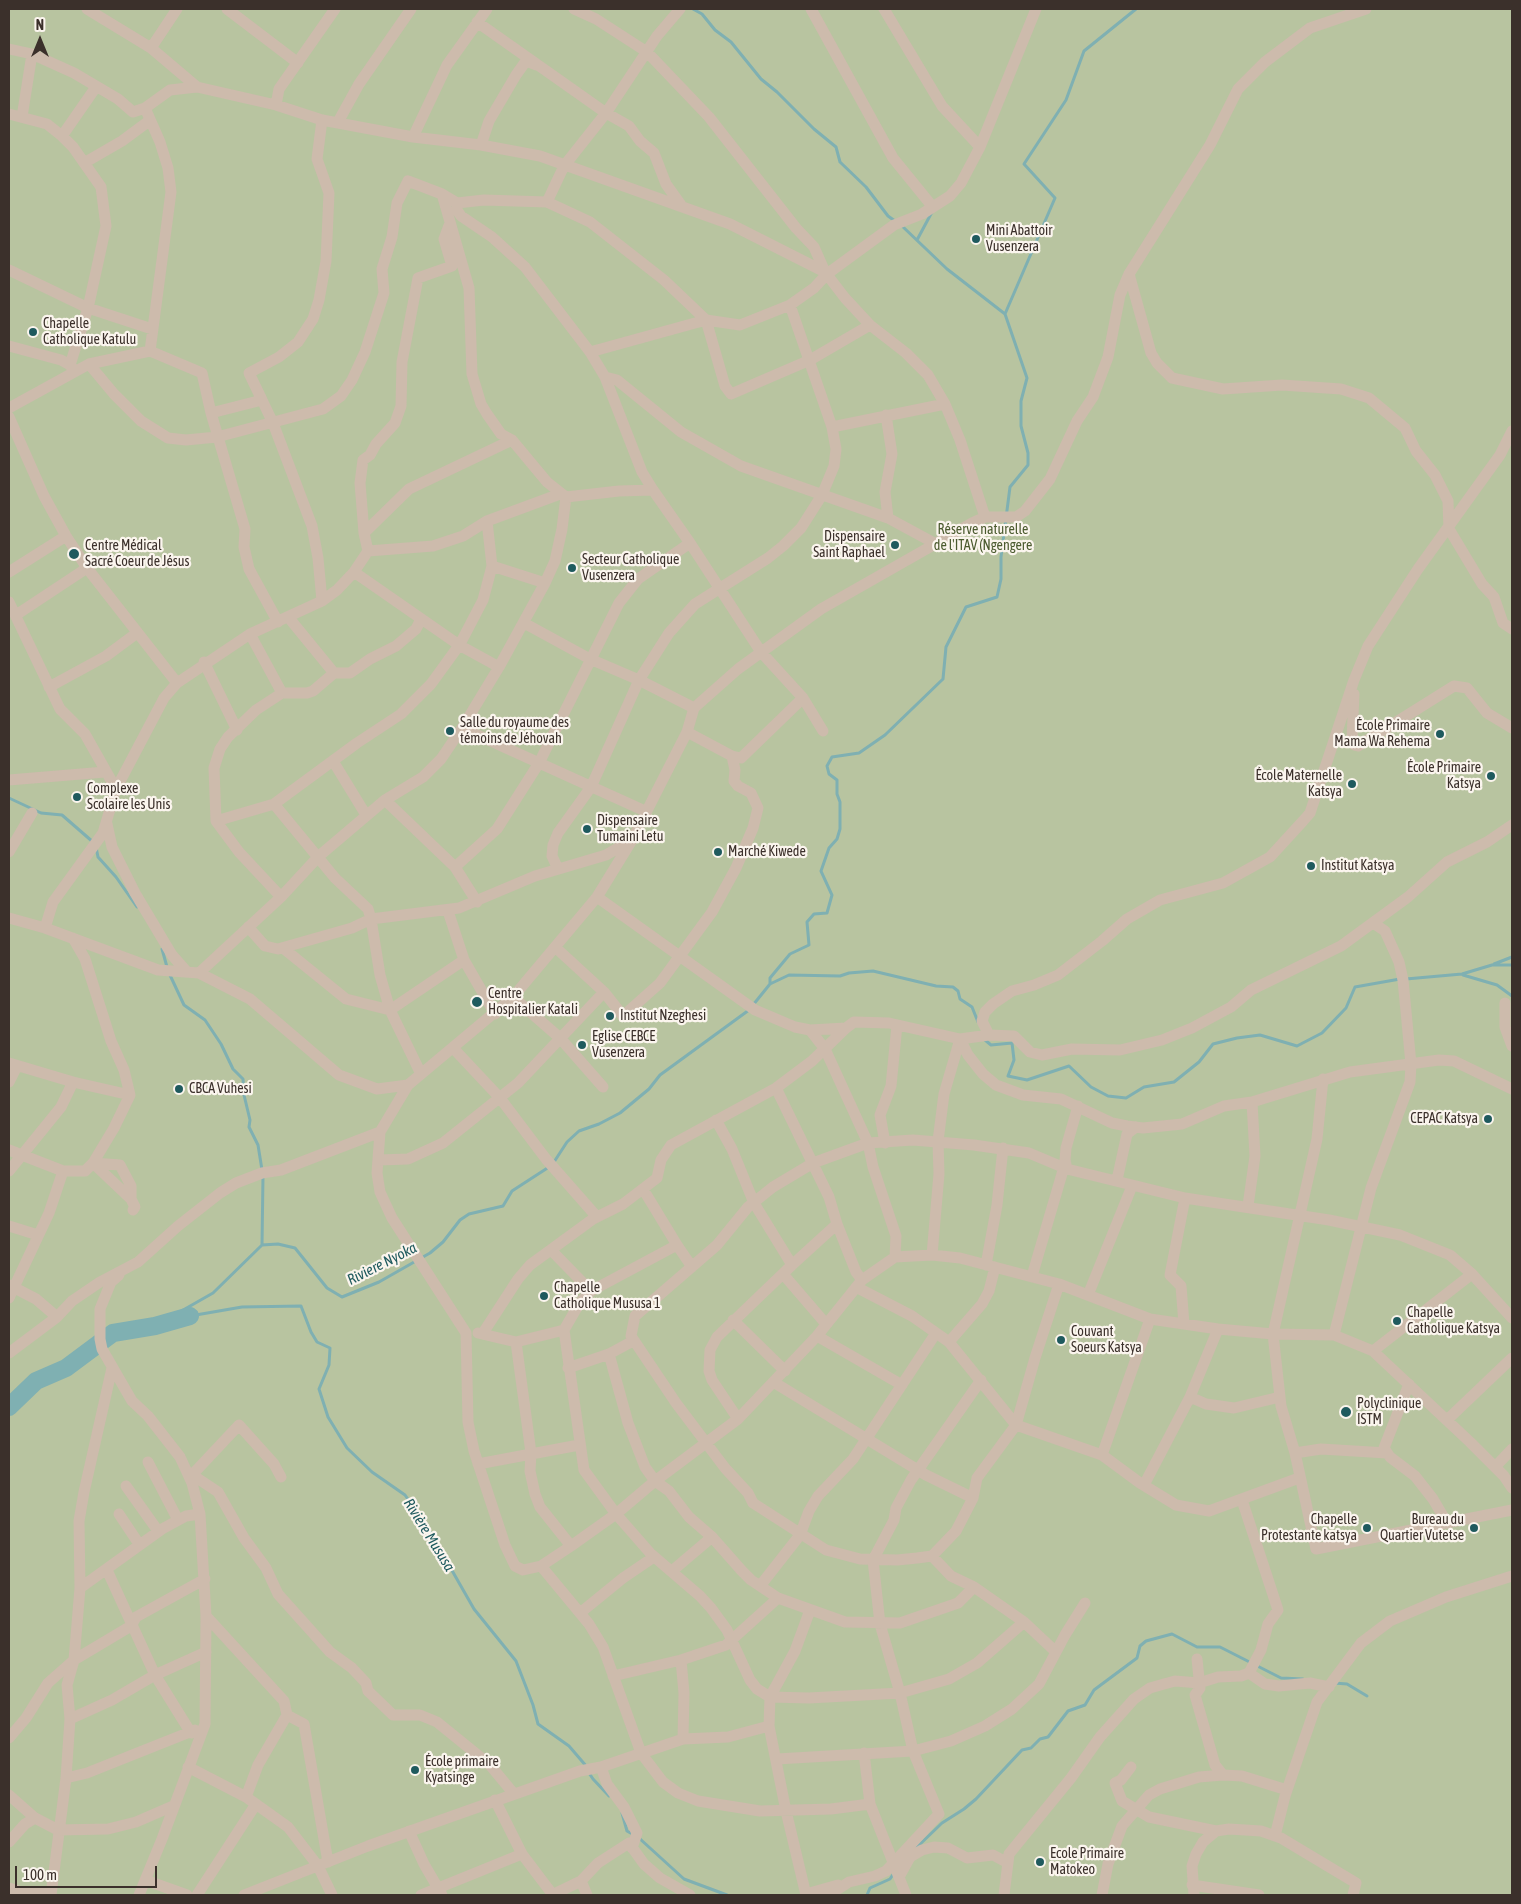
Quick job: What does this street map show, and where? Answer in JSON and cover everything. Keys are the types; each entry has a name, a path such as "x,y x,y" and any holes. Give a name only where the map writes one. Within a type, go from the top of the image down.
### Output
{"street":[{"path":"87,9 151,48 197,87"},
{"path":"151,48 177,9"},
{"path":"227,9 298,63"},
{"path":"276,105 279,89 336,9"},
{"path":"338,122 360,84 411,9"},
{"path":"413,137 447,65 487,9"},
{"path":"574,9 599,14 647,52 709,118 796,228 814,247 826,273 845,298 870,325 906,353 928,375 944,404 960,440 985,517"},
{"path":"546,202 564,166 606,113 657,36 680,9"},
{"path":"811,9 893,158 932,206"},
{"path":"884,9 942,106 980,147"},
{"path":"590,352 706,320 740,325 790,305 814,288 826,273 894,225 922,214 950,196 962,183 980,147 1036,9"},
{"path":"1366,9 1310,28 1265,62 1238,89 1210,145 1129,274 1120,295 1108,358 1093,397 1077,421 1050,479 1034,502 1016,517 985,517 821,609 761,652 694,708 687,732 645,811 632,840 598,897 513,997 408,1085 380,1132 377,1173 380,1192 392,1218 466,1333 468,1422 478,1464 505,1545 515,1566 523,1570 541,1566 571,1546 616,1514 705,1442 738,1419 775,1383 818,1336 859,1283 895,1257 932,1255 960,1258 1060,1284 1150,1319 1218,1329 1273,1334 1334,1335 1373,1351 1495,1467 1512,1488"},
{"path":"477,22 606,113 628,126 640,142 654,154 674,197 680,204 690,209"},
{"path":"9,48 32,54 74,73 118,99 133,112 145,108 170,90 197,87 276,105 322,120 413,137 481,145 540,156 730,224 826,273"},
{"path":"22,118 32,54"},
{"path":"481,145 489,121 516,75 526,62 538,65"},
{"path":"62,136 96,87"},
{"path":"145,108 163,151 171,192 150,351"},
{"path":"9,114 47,124 62,136 101,187 106,226 73,368"},
{"path":"322,120 317,159 329,193 326,261 319,300 313,318 298,342 250,373 273,423 312,526 318,558 322,602"},
{"path":"84,163 122,141 149,121"},
{"path":"88,364 114,394 141,420 168,438 186,440 217,436 323,409 341,396 352,380 366,352 384,293 382,269 392,237 397,203 408,181 442,194 457,203 484,200 546,202 590,222 664,280 706,320 725,386 731,394 810,360 870,325"},
{"path":"199,973 281,897 319,856 385,800 423,777 441,758 462,728 499,667 524,623 555,561 563,495 512,440 501,434 481,404 472,374 468,329 469,288 442,194"},
{"path":"457,203 457,210 461,216 492,237 526,267 590,352 605,377 642,472 653,490 761,652 803,698 824,731"},
{"path":"45,928 53,902 94,847 107,824 116,789 164,698 177,683 204,662 250,634 322,602 337,590 354,572 368,551 364,533 360,483 363,460 370,455 376,444 387,434 401,406 402,362 418,278 452,266 444,239 450,223"},
{"path":"9,270 88,308 152,329"},
{"path":"1129,274 1151,353 1157,364 1172,378 1223,389 1282,385 1340,389 1369,398 1409,433 1416,451 1434,475 1448,501 1449,528 1482,584 1494,597 1503,623 1512,629"},
{"path":"558,869 552,856 553,845 570,815 590,787 639,680 669,633 695,604 720,590 783,546 801,528 822,495 834,466 836,449 832,427 790,305"},
{"path":"9,346 49,356 73,368"},
{"path":"9,408 73,368 150,351 202,373 217,436 245,528 244,547 249,569 278,622"},
{"path":"605,377 617,380 674,426 706,447 741,466 888,518 936,544"},
{"path":"211,412 262,400"},
{"path":"832,427 944,404"},
{"path":"886,416 892,454 885,492 888,518"},
{"path":"9,417 44,496 66,536 87,568 177,683"},
{"path":"986,1036 982,1021 985,1012 1006,996 1058,975 1102,942 1127,919 1160,900 1223,882 1270,857 1310,813 1354,680 1368,646 1386,616 1449,528 1471,493 1500,455 1512,431"},
{"path":"364,533 409,489 512,440"},
{"path":"368,551 433,546 463,536 487,522 563,495 653,490"},
{"path":"216,821 274,804 401,714 431,684 460,645 483,600 492,566 487,522"},
{"path":"9,572 66,536"},
{"path":"455,867 497,829 539,763 619,603 633,584 690,543"},
{"path":"492,566 545,583"},
{"path":"16,615 87,568"},
{"path":"354,572 420,619 499,667"},
{"path":"9,602 60,709 85,734 116,789"},
{"path":"289,618 334,673"},
{"path":"281,897 239,852 216,821 214,768 220,749 256,710 282,693 307,693 313,691 334,673 350,673 370,659 396,646 416,629 420,619"},
{"path":"524,623 590,659 639,680 694,708"},
{"path":"49,687 106,656 137,633"},
{"path":"250,634 282,693"},
{"path":"204,662 237,730"},
{"path":"1354,680 1352,740 1354,745 1358,746 1454,686 1467,688 1487,713 1512,728"},
{"path":"687,732 732,756 741,758 803,698"},
{"path":"462,728 645,811"},
{"path":"555,947 604,992 623,1016 660,984 712,912 736,868 753,828 758,808 751,793 738,786 734,781 735,770 732,756"},
{"path":"333,761 366,815"},
{"path":"9,780 106,772"},
{"path":"385,800 455,867 477,902"},
{"path":"274,804 319,856 335,878 368,909 380,975 390,1010 422,1074"},
{"path":"9,852 32,813"},
{"path":"107,824 112,847 135,893 181,971"},
{"path":"483,1333 518,1278 530,1265 597,1217 623,1204 657,1178 661,1160 671,1145 776,1088 825,1050 854,1022 897,1025 960,1039 986,1036 1014,1036 1030,1052 1042,1055 1072,1049 1120,1050 1149,1044 1192,1028 1232,1007 1251,990 1341,946 1408,897 1447,862 1487,842 1512,825"},
{"path":"248,927 266,946 283,948 352,928 371,920 448,911 477,902 536,876 606,855 632,840"},
{"path":"598,897 682,956 751,1008 796,1028 810,1030 846,1028"},
{"path":"448,911 464,960 495,1014"},
{"path":"9,918 45,928 158,970 199,973 250,999 339,1075 377,1089 408,1085"},
{"path":"1334,1335 1360,1226 1374,1180 1410,1082 1411,1064 1408,1013 1399,962 1385,931 1373,923"},
{"path":"9,1150 63,1171 85,1171 93,1164 130,1095 124,1070 112,1041 85,959 73,938"},
{"path":"283,948 346,1000 390,1010 464,960"},
{"path":"379,1160 408,1159 434,1148 518,1083 604,992"},
{"path":"513,997 560,1038 603,1087"},
{"path":"1505,1003 1505,1027 1512,1046"},
{"path":"885,1142 880,1115 891,1086 897,1025"},
{"path":"810,1030 825,1050 868,1144 873,1167 896,1236 895,1257"},
{"path":"960,1039 982,1074 996,1085 1023,1095 1061,1099 1112,1123 1136,1127 1182,1124 1224,1106 1252,1102 1323,1079 1350,1072 1411,1064 1454,1061 1512,1089"},
{"path":"932,1255 939,1174 938,1141 944,1094 960,1039"},
{"path":"454,1048 500,1098 546,1159 597,1217"},
{"path":"9,1082 13,1064 73,1082 130,1095"},
{"path":"1323,1079 1317,1139 1273,1334 1280,1397 1316,1549 1512,1510"},
{"path":"9,1171 61,1106 73,1082"},
{"path":"776,1088 830,1197 837,1224 859,1283 950,1342 1016,1425 1102,1455 1176,1505 1189,1509 1209,1511 1299,1478"},
{"path":"1248,1206 1255,1156 1252,1102"},
{"path":"1032,1276 1065,1168 1066,1148 1078,1106"},
{"path":"716,1120 732,1149 754,1203 792,1265"},
{"path":"1117,1180 1127,1134 1136,1127"},
{"path":"10,1352 57,1317 72,1301 100,1282 138,1262 220,1192 254,1176 269,1173 380,1132"},
{"path":"1060,1284 1035,1358 1016,1425 977,1478 973,1498 956,1531 932,1556 872,1560 860,1559 826,1550 753,1504 748,1493 705,1442 633,1341 632,1327 635,1316 718,1245 754,1203 773,1187 813,1162 868,1144 885,1142 938,1141 1003,1148 1029,1153 1065,1168 1185,1198 1248,1206 1400,1235 1432,1246 1450,1255 1472,1274 1512,1318"},
{"path":"950,1342 982,1304 989,1291 1003,1148"},
{"path":"93,1164 120,1165 131,1186 132,1205 93,1164"},
{"path":"9,1298 12,1286 49,1213 63,1171"},
{"path":"1088,1295 1132,1186"},
{"path":"643,1189 692,1267"},
{"path":"1184,1324 1180,1286 1170,1275 1185,1198"},
{"path":"738,1419 712,1380 709,1371 710,1350 717,1337 733,1320 837,1224"},
{"path":"9,1226 38,1235"},
{"path":"677,1245 592,1291 579,1304 564,1330 579,1444 584,1470 616,1514 652,1554 711,1608 732,1641 750,1680 757,1689 770,1696 809,1698 900,1693 950,1679 977,1663 1024,1622"},
{"path":"551,1250 592,1291"},
{"path":"128,1268 111,1282 105,1295 99,1316 101,1344 112,1368 132,1400 148,1416 190,1473 200,1514 206,1616 205,1724 139,1895"},
{"path":"783,1274 826,1324"},
{"path":"1373,1351 1472,1274"},
{"path":"12,1286 36,1299 57,1317"},
{"path":"1102,1455 1150,1319"},
{"path":"733,1320 786,1371"},
{"path":"1144,1485 1190,1397 1218,1329"},
{"path":"466,1333 483,1333 516,1342 564,1330"},
{"path":"760,1586 800,1535 809,1511 818,1496 853,1459 936,1333"},
{"path":"818,1336 902,1385"},
{"path":"568,1368 608,1354 633,1341"},
{"path":"516,1342 531,1453 530,1471 540,1507 571,1546"},
{"path":"608,1354 628,1423 645,1467 655,1481 668,1491 689,1517 712,1537 742,1571 778,1598 845,1622 900,1623 958,1603 974,1587"},
{"path":"1447,1420 1512,1358"},
{"path":"9,1888 24,1893 51,1894 66,1778 70,1718 66,1685 74,1660 80,1588 79,1521 112,1368"},
{"path":"810,1610 795,1651 770,1696 769,1726 786,1811 806,1895 875,1876 893,1866 939,1814 913,1751 900,1693 880,1624 872,1560 894,1520 896,1508 918,1469 981,1380"},
{"path":"775,1383 867,1437 926,1475 973,1498"},
{"path":"1409,1384 1384,1448 1387,1454 1415,1476 1433,1499 1447,1523"},
{"path":"1190,1397 1206,1404 1234,1408 1280,1397"},
{"path":"190,1473 239,1426 274,1464 281,1477"},
{"path":"478,1464 579,1444"},
{"path":"1295,1454 1321,1449 1387,1454"},
{"path":"1495,1467 1512,1449"},
{"path":"148,1462 178,1520"},
{"path":"190,1473 218,1492 244,1538 266,1568 278,1594 330,1652 352,1668 366,1683 368,1691 393,1715 420,1715 436,1722 490,1765 514,1794"},
{"path":"126,1486 158,1532"},
{"path":"1004,1895 1009,1854 1071,1778 1100,1737 1134,1699 1150,1688 1176,1681 1199,1683 1218,1677 1241,1676 1249,1673 1261,1650 1268,1624 1278,1610 1242,1500"},
{"path":"119,1514 139,1544"},
{"path":"80,1588 158,1532 186,1516 200,1514"},
{"path":"672,1571 712,1537"},
{"path":"580,1613 623,1578 651,1559 652,1554"},
{"path":"932,1556 951,1576 974,1587 1024,1622 1056,1652"},
{"path":"541,1566 580,1613 603,1648 641,1753 664,1782 678,1793 698,1801 760,1811 786,1811 870,1804"},
{"path":"107,1570 155,1676 191,1733"},
{"path":"1275,1836 1287,1790 1317,1702 1361,1643 1390,1621 1446,1597 1512,1576"},
{"path":"9,1738 26,1718 48,1683 74,1660 131,1626 136,1617 205,1579"},
{"path":"613,1676 710,1652 732,1641 778,1598"},
{"path":"777,1759 913,1751 951,1741 985,1726 1012,1709 1038,1684 1085,1603"},
{"path":"206,1616 284,1701 287,1715 258,1765 246,1797"},
{"path":"70,1718 112,1700 155,1676 206,1652"},
{"path":"1197,1659 1200,1688 1195,1695 1215,1765 1223,1775"},
{"path":"681,1660 684,1693 683,1739"},
{"path":"1249,1673 1265,1684 1279,1686 1310,1683 1329,1687"},
{"path":"287,1715 304,1724 323,1864 332,1895"},
{"path":"66,1778 87,1773 191,1733 205,1724"},
{"path":"244,1895 410,1831 580,1770 598,1767 683,1739 728,1737 769,1726"},
{"path":"864,1753 870,1804 906,1895"},
{"path":"188,1767 256,1804 288,1827 323,1864"},
{"path":"598,1767 607,1784 619,1798 644,1864 660,1878 690,1895"},
{"path":"1131,1767 1121,1780 1115,1783 1122,1801 1135,1809 1150,1817 1216,1831 1244,1829 1275,1836 1330,1866 1356,1883 1353,1895"},
{"path":"1102,1895 1108,1864 1122,1826 1135,1809 1150,1795 1160,1789 1199,1777 1223,1775 1242,1776 1287,1790"},
{"path":"9,1795 35,1818 58,1830 108,1828 136,1822 173,1806"},
{"path":"495,1800 522,1854 553,1895 581,1881 598,1863 635,1841"},
{"path":"197,1895 256,1804"},
{"path":"9,1842 20,1829 35,1818"},
{"path":"410,1831 440,1892"},
{"path":"1216,1831 1203,1842 1196,1854 1192,1866 1193,1890 1259,1895"},
{"path":"900,1877 910,1857 922,1850 934,1847 948,1848 967,1858 993,1855 1008,1864"},
{"path":"421,1895 440,1892 522,1854"},
{"path":"145,1880 187,1895"},
{"path":"581,1881 588,1895"},
{"path":"830,1895 849,1882"}],"green space":[{"name":"Réserve naturelle de l'ITAV (Ngengere","path":"9,9 1512,9 1512,1895 9,1895"}],"waterway":[{"path":"693,9 702,14 715,30 731,42 761,79 836,147 840,162 866,187 888,216 895,221"},
{"path":"1005,314 1055,198 1024,164 1066,100 1084,51 1136,9"},
{"path":"917,240 932,212"},
{"path":"770,984 770,978 790,954 809,945 807,922 814,914 827,913 832,895 821,871 829,848 837,839 840,829 840,802 837,794 837,780 829,774 827,766 832,757 859,753 885,735 943,679 946,647 966,607 997,597 1001,579 1001,557 1010,487 1028,465 1028,453 1021,426 1021,401 1027,378 1005,314 947,269 902,226"},
{"path":"9,798 41,813 62,815 93,842"},
{"path":"96,847 98,857 116,877 137,907"},
{"path":"162,949 167,967"},
{"path":"1494,964 1512,957"},
{"path":"1406,979 1462,974 1492,965 1512,965"},
{"path":"753,1005 770,984 789,975 840,976 849,973 873,971 936,986 953,987 958,991 960,999 972,1007 978,1022"},
{"path":"169,973 184,1005 205,1020 221,1044 233,1069 243,1079 244,1095 250,1120 249,1127 258,1145 262,1170"},
{"path":"1463,975 1497,985 1512,996"},
{"path":"985,1040 991,1045 1012,1043 1014,1060 1008,1076 1027,1080 1069,1066 1091,1087 1108,1096 1126,1098 1144,1087 1174,1082 1199,1062 1213,1044 1260,1035 1297,1046 1322,1033 1346,1008 1355,987 1400,979"},
{"name":"Riviere Nyoka","path":"554,1162 567,1142 579,1131 599,1124 620,1113 649,1089 660,1075 749,1010"},
{"name":"Riviere Nyoka","path":"155,1326 213,1293 262,1245 278,1244 295,1248 327,1288 342,1297 379,1282 430,1253 443,1242 460,1220 469,1214 503,1206 512,1191 549,1167"},
{"path":"262,1245 263,1176"},
{"name":"Rivière Mususa","path":"190,1316 242,1307 301,1306 317,1342 330,1348 329,1365 319,1389 328,1417 347,1448 372,1472 405,1495 426,1525 474,1609 516,1661 533,1705 538,1724 569,1746 587,1767"},
{"name":"Rivière Mususa","path":"9,1407 36,1381 66,1368 113,1333 155,1326 190,1316"},
{"path":"916,1848 942,1823 976,1799 1022,1750 1031,1748 1040,1739 1048,1737 1068,1711 1085,1705 1094,1690 1137,1658 1140,1646 1146,1641 1172,1634 1197,1647 1220,1647 1281,1678 1303,1679"},
{"path":"1334,1683 1347,1684 1367,1696"},
{"name":"Rivière Mususa","path":"589,1773 609,1796"},
{"name":"Rivière Mususa","path":"622,1813 627,1831 634,1835"},
{"name":"Rivière Mususa","path":"639,1838 684,1879 727,1895"},
{"path":"867,1895 870,1888 890,1879 894,1873"}],"place":[{"name":"Mini Abattoir Vusenzera","path":"976,239"},
{"name":"Chapelle Catholique Katulu","path":"33,332"},
{"name":"Dispensaire Saint Raphael","path":"895,545"},
{"name":"Centre Médical Sacré Coeur de Jésus","path":"74,554"},
{"name":"Secteur Catholique Vusenzera","path":"572,568"},
{"name":"Salle du royaume des témoins de Jéhovah","path":"450,731"},
{"name":"École Primaire Mama Wa Rehema","path":"1440,734"},
{"name":"École Primaire Katsya","path":"1491,776"},
{"name":"École Maternelle Katsya","path":"1352,784"},
{"name":"Complexe Scolaire les Unis","path":"77,797"},
{"name":"Dispensaire Tumaini Letu","path":"587,829"},
{"name":"Marché Kiwede","path":"718,852"},
{"name":"Institut Katsya","path":"1311,866"},
{"name":"Centre Hospitalier Katali","path":"477,1002"},
{"name":"Institut Nzeghesi","path":"610,1016"},
{"name":"Eglise CEBCE Vusenzera","path":"582,1045"},
{"name":"CBCA Vuhesi","path":"179,1089"},
{"name":"CEPAC Katsya","path":"1488,1119"},
{"name":"Chapelle Catholique Mususa 1","path":"544,1296"},
{"name":"Chapelle Catholique Katsya","path":"1397,1321"},
{"name":"Couvant Soeurs Katsya","path":"1061,1340"},
{"name":"Polyclinique ISTM","path":"1346,1412"},
{"name":"Chapelle Protestante katsya","path":"1367,1528"},
{"name":"Bureau du Quartier Vutetse","path":"1474,1528"},
{"name":"École primaire Kyatsinge","path":"415,1770"},
{"name":"Ecole Primaire Matokeo","path":"1040,1862"}]}
